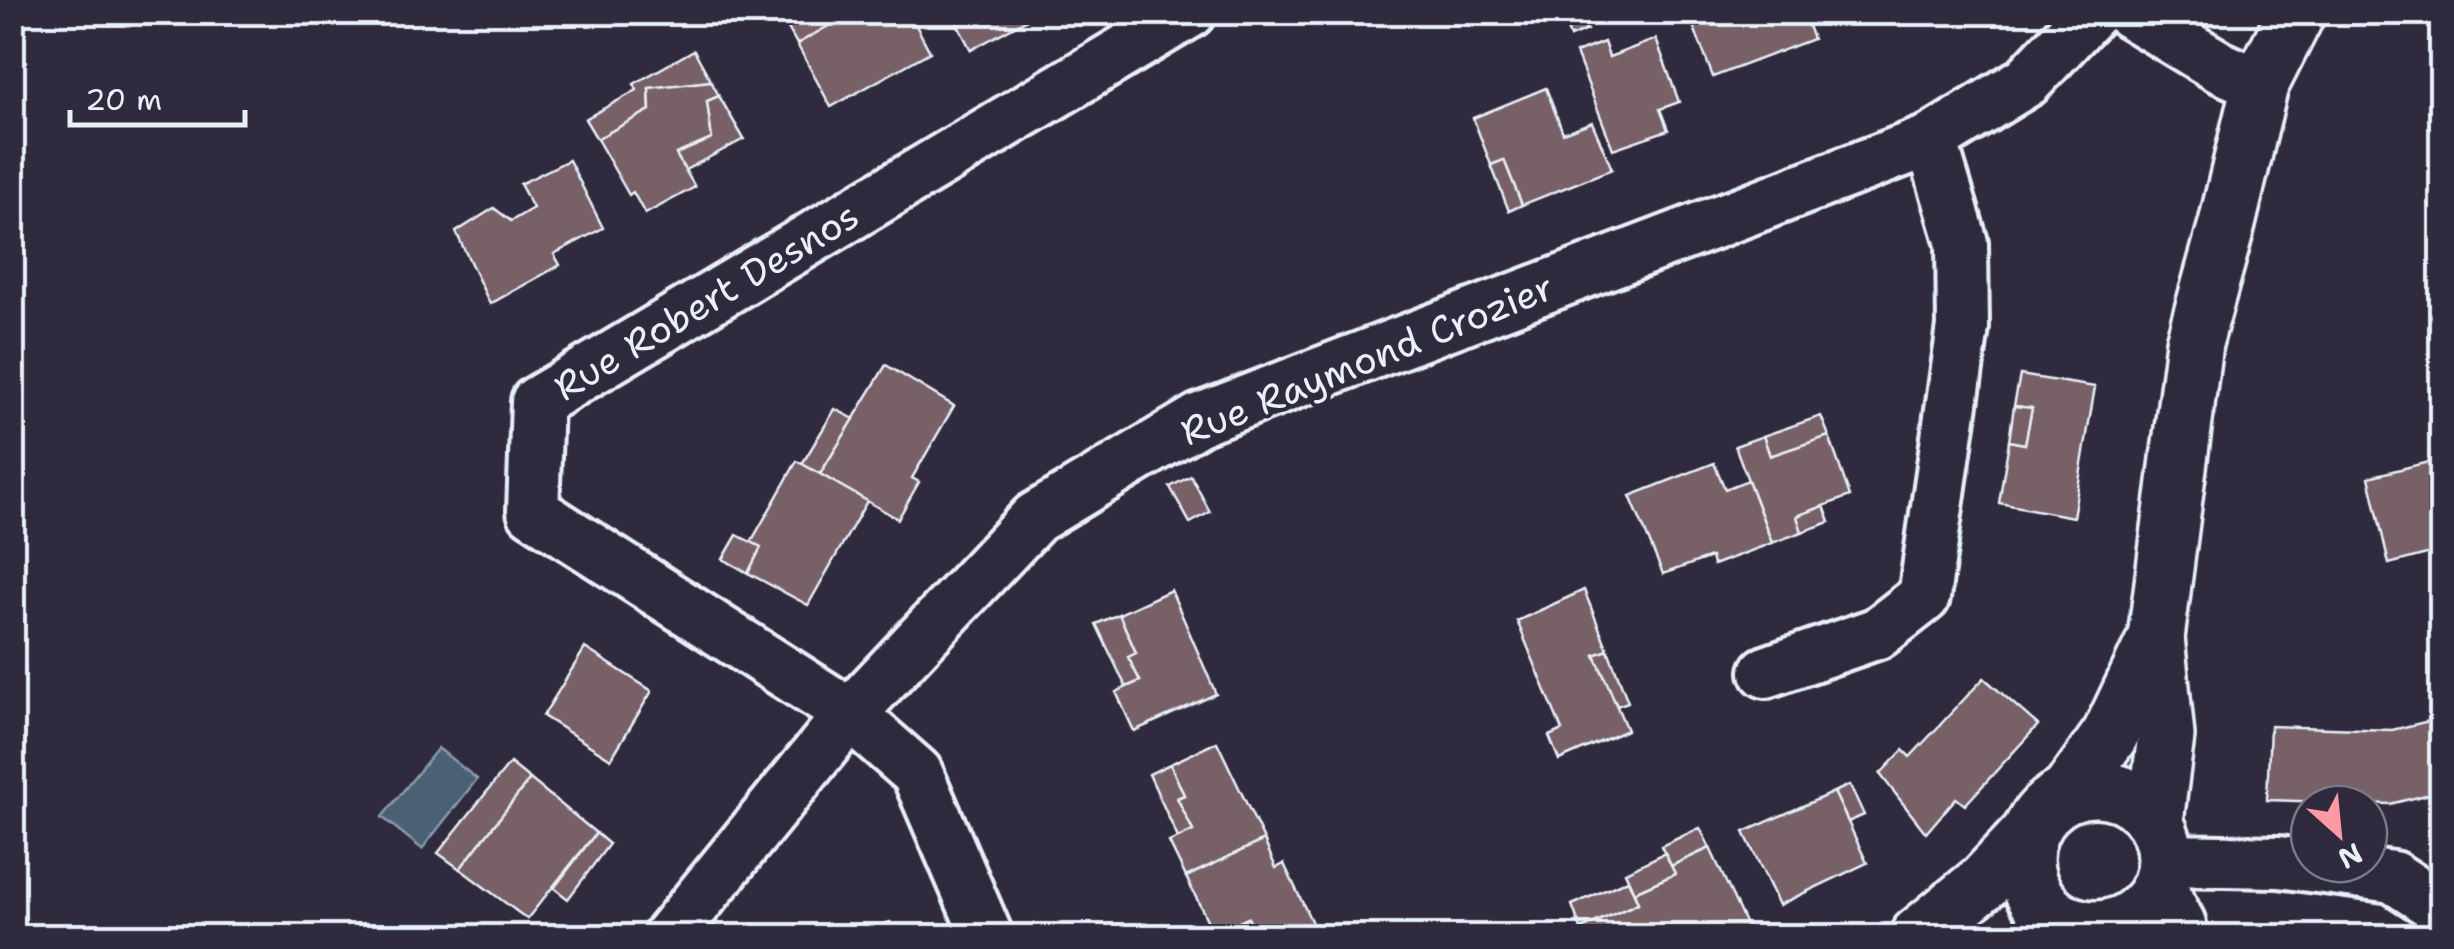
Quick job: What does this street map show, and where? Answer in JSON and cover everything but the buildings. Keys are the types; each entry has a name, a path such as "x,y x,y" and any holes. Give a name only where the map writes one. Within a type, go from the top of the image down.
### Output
{"street":[{"name":"Rue Robert Desnos","path":"850,714 533,511 537,402 1190,12"},
{"name":"Rue Raymond Crozier","path":"669,936 850,714 1036,518 1200,419 1931,140 2027,80 2092,12"},
{"path":"2129,12 2220,67 2260,85"},
{"path":"2029,834 2024,862 2031,890 2048,912 2072,927 2101,933 2126,923 2146,908 2166,876 2166,736 2156,638 2194,343 2260,85 2297,12"},
{"path":"1766,672 1878,633 1924,597 1964,327 1962,243 1931,140"},
{"path":"1919,936 1985,880 2029,834 2044,810 2068,794 2110,734 2156,638"},
{"path":"850,714 917,773 987,936"},
{"path":"2068,794 2096,788 2124,794 2142,805 2166,876"},
{"path":"2166,876 2280,862 2393,877 2442,908"},
{"path":"1919,936 1984,920 2048,912"}],"water":[{"path":"438,748 477,779 422,849 382,817"}]}
